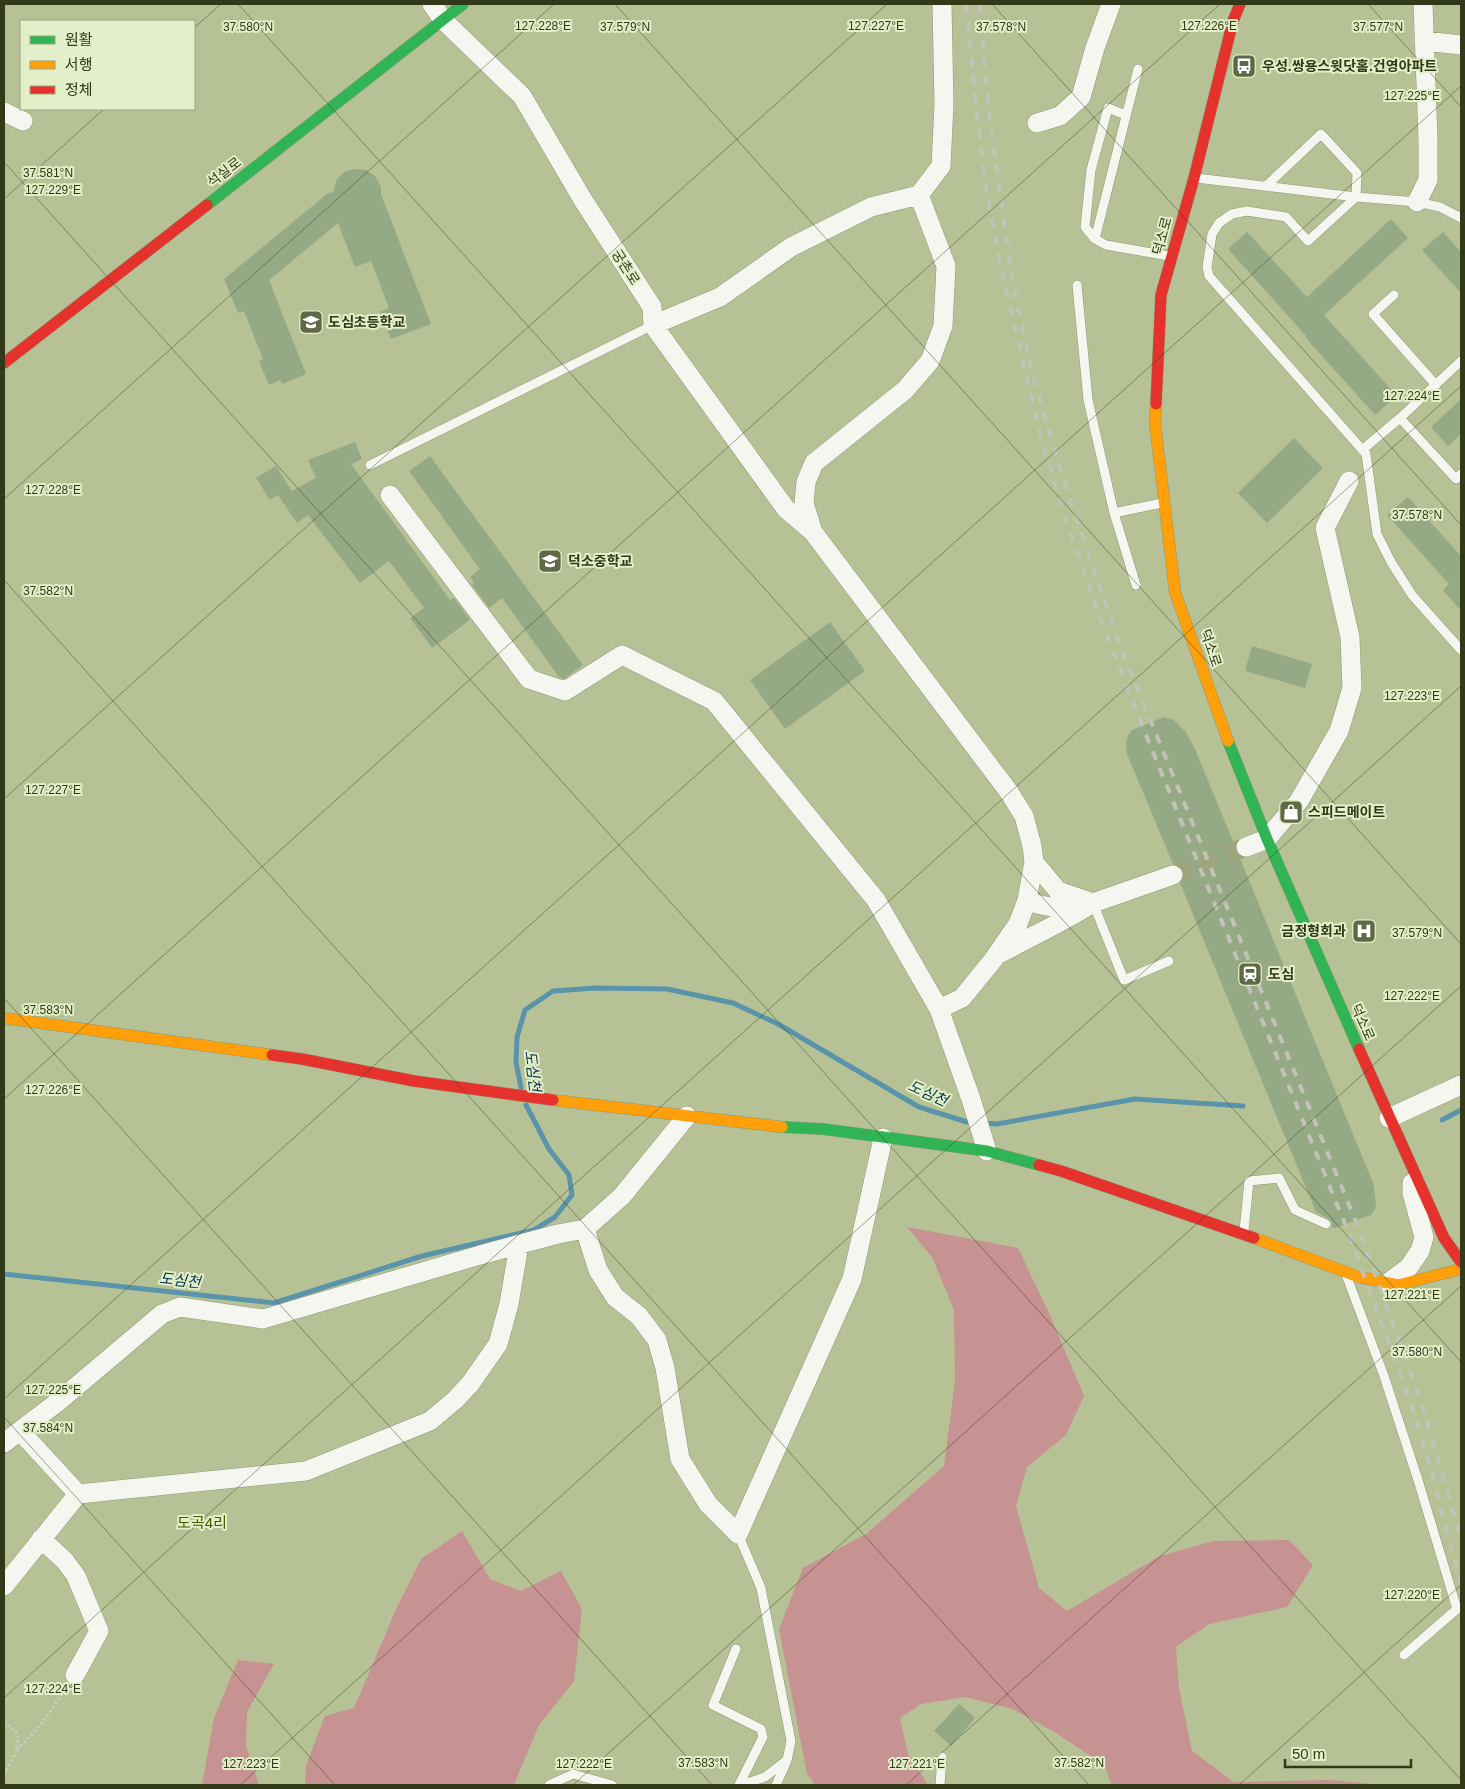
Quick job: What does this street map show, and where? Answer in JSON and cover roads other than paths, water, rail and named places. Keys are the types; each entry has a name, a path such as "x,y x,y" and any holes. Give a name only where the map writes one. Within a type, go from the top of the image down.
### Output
{"street":[{"name":"궁촌로","path":"432,4 443,20 522,96 583,200 652,307 653,325 786,509 813,532"},
{"name":"석실로","path":"4,363 463,4"},
{"path":"653,325 720,297 791,247 870,207 919,195 941,166 944,104 942,4"},
{"path":"1038,123 1060,116 1081,97 1111,4"},
{"name":"덕소로","path":"1240,4 1233,21 1194,178 1161,295 1154,423 1176,592 1222,726 1267,839 1389,1118 1444,1238 1461,1262"},
{"path":"1416,202 1428,180 1423,4"},
{"path":"1424,41 1461,45"},
{"path":"4,112 23,121"},
{"path":"919,195 946,266 943,326 930,361 905,390 814,463 806,482 804,503 813,532 1009,792 1024,816 1034,862 1027,900 1018,924 996,956 962,998 939,1009"},
{"path":"1246,847 1267,839 1300,801 1339,731 1352,688 1350,637 1325,528 1349,481"},
{"path":"390,495 529,680 565,691 622,655 714,701 876,900 939,1009 971,1099 987,1152"},
{"path":"1034,862 1058,891 1092,903"},
{"path":"1027,900 1038,905 1059,909 1092,903 1172,875"},
{"path":"996,956 1034,934 1070,917 1092,903"},
{"path":"4,1018 302,1059 414,1081 504,1094 767,1126 823,1129 987,1152 1061,1171 1243,1234 1359,1277 1398,1284 1461,1269"},
{"path":"1389,1118 1461,1085"},
{"path":"4,1443 59,1401 162,1314 180,1307 263,1319 558,1234 585,1229 622,1196 687,1116"},
{"path":"585,1229 598,1270 615,1296 639,1316 658,1340 665,1368 680,1459 708,1504 738,1534 852,1279 883,1138"},
{"path":"1388,1283 1409,1267 1420,1251 1424,1238 1412,1193 1413,1170"},
{"path":"4,1586 78,1494 306,1471 430,1421 455,1400 470,1384 498,1344 519,1245"},
{"path":"20,1431 78,1494"},
{"path":"41,1539 65,1561 76,1576 99,1631 75,1675"}],"lane":[{"path":"1095,239 1138,70"},
{"path":"1126,115 1108,108 1090,170 1085,227 1095,239 1106,245 1172,256"},
{"path":"1266,186 1320,134 1357,174 1356,197 1308,241 1286,218 1247,212 1232,214 1219,223 1212,234 1207,267 1209,276 1366,454 1377,534 1391,562 1412,596 1461,650"},
{"path":"1194,178 1416,202 1440,207 1461,218"},
{"path":"1077,285 1088,400 1114,513 1136,585"},
{"path":"1394,295 1373,314 1436,385"},
{"path":"370,464 653,325"},
{"path":"1362,450 1400,418 1461,361"},
{"path":"1400,418 1460,479"},
{"path":"1114,513 1164,503"},
{"path":"1092,903 1124,980 1169,961"},
{"path":"1243,1234 1249,1181 1279,1178 1295,1210 1326,1224"},
{"path":"1345,1272 1384,1376 1457,1609 1404,1655"},
{"path":"738,1534 761,1588 791,1741 787,1760 776,1785"},
{"path":"736,1649 713,1704 761,1729 763,1737 740,1785"},
{"path":"940,1785 942,1757"},
{"path":"740,1785 765,1777 787,1760"},
{"path":"549,1785 573,1774 612,1785"}],"waterway":[{"name":"도심천","path":"521,1088 516,1062 517,1037 525,1010 553,991 596,988 667,989 733,1003 778,1024 919,1107 967,1122 975,1122"},
{"name":"도심천","path":"984,1123 997,1124 1135,1099 1243,1106"},
{"name":"도심천","path":"4,1274 274,1303 422,1256 534,1230 555,1217 572,1195 569,1175 549,1149 526,1105"},
{"name":"도심천","path":"1442,1120 1461,1110"}],"tunnel":[{"path":"1173,875 1246,847"}],"railway":[{"path":"966,4 985,181 1000,264 1038,426 1064,514 1100,618 1142,725 1347,1229 1412,1407 1432,1473 1461,1587"},
{"path":"979,4 990,120 1013,284 1032,373 1067,491 1122,651 1356,1222 1422,1404 1461,1539"}],"place":[{"name":"우성.쌍용스윗닷홈.건영아파트","path":"1244,66"},
{"name":"도심초등학교","path":"311,322"},
{"name":"덕소중학교","path":"550,561"},
{"name":"스피드메이트","path":"1291,812"},
{"name":"금정형회과","path":"1364,931"},
{"name":"도심","path":"1250,974"}],"district":[{"name":"도곡4리","path":"202,1522"}]}
